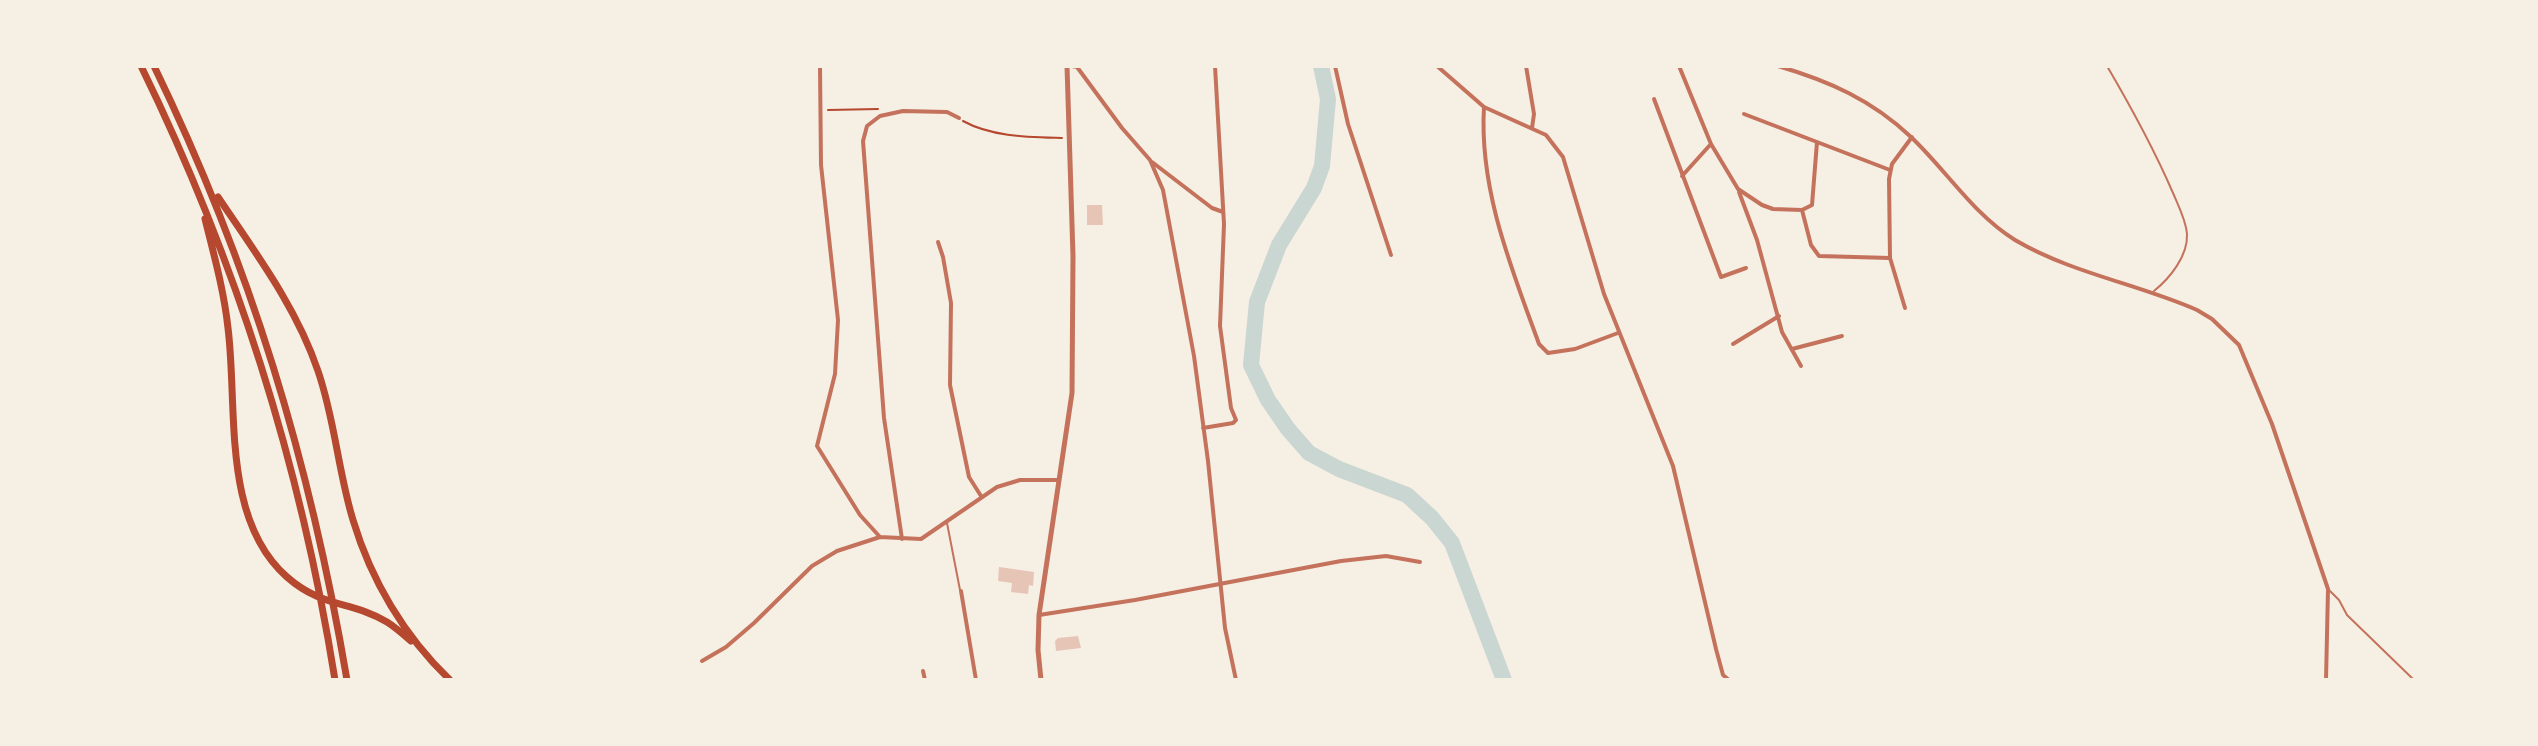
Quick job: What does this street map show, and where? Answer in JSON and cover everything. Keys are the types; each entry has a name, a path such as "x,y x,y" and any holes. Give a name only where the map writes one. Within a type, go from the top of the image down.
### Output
{"highway":[{"path":"141,66 200,199 252,334 311,552 335,680"},
{"path":"154,66 210,185 260,319 323,549 347,680"},
{"path":"210,185 279,289 310,348 332,417 352,518 367,560 383,593 416,644"},
{"path":"200,199 228,325 239,479 244,508 254,534 267,556 303,590 319,599 387,622 416,644 450,680"}],"street":[{"path":"820,66 821,165 838,320 835,374 817,446 860,515 880,537"},
{"path":"1041,680 1039,615 1072,393 1074,324 1069,66 1077,67 1150,160 1212,208 1223,212"},
{"path":"1203,428 1236,420 1231,408 1220,326 1223,212 1215,66"},
{"path":"1335,66 1342,105 1391,255"},
{"path":"1437,66 1484,107 1532,128 1554,142 1563,157 1618,333 1673,466 1716,649 1723,675 1729,680"},
{"path":"1526,66 1534,114 1532,128"},
{"path":"1679,66 1711,144 1738,189 1757,240 1782,332 1801,366"},
{"path":"1778,66 1847,90 1879,111 1912,137 1974,206 2014,239 2062,261 2197,310 2220,325 2239,345 2272,424 2328,589 2326,680"},
{"path":"1654,99 1721,277 1746,268"},
{"path":"1484,107 1486,168 1493,204 1539,344 1548,353 1558,353 1618,333"},
{"path":"902,539 884,418 863,141 867,126 886,113 947,112 959,118"},
{"path":"1744,114 1890,170"},
{"path":"1905,308 1890,258 1890,170 1912,137"},
{"path":"1738,189 1767,207 1802,210 1814,202 1817,142"},
{"path":"1682,176 1711,144"},
{"path":"1150,160 1163,190 1194,356 1225,628 1236,680"},
{"path":"1802,210 1811,245 1819,256 1890,258"},
{"path":"938,242 951,303 950,385 969,477 981,496"},
{"path":"1733,344 1779,316"},
{"path":"1792,349 1842,336"},
{"path":"702,661 744,632 799,577 822,559 880,537 921,539 981,496 1009,482 1060,480"},
{"path":"1039,615 1341,561 1380,556 1420,562"},
{"path":"961,591 976,680"},
{"path":"923,671 925,680"}],"lane":[{"path":"2107,66 2166,177 2187,235 2182,256 2173,273 2152,293"},
{"path":"947,523 961,591"},
{"path":"2328,589 2347,615 2414,680"}],"path":[{"path":"819,110 876,108 886,113"},
{"path":"959,118 982,130 1019,136 1070,138"}],"building":[{"path":"1087,205 1102,205 1103,225 1087,225"},
{"path":"999,567 1034,572 1033,586 1029,585 1028,594 1011,592 1012,583 998,581"},
{"path":"1078,636 1081,648 1056,651 1055,641 1058,638"}],"waterway":[{"path":"1321,66 1328,99 1322,166 1314,188 1279,245 1257,302 1251,365 1268,400 1309,453 1339,469 1407,495 1432,518 1452,543 1504,680"}]}
